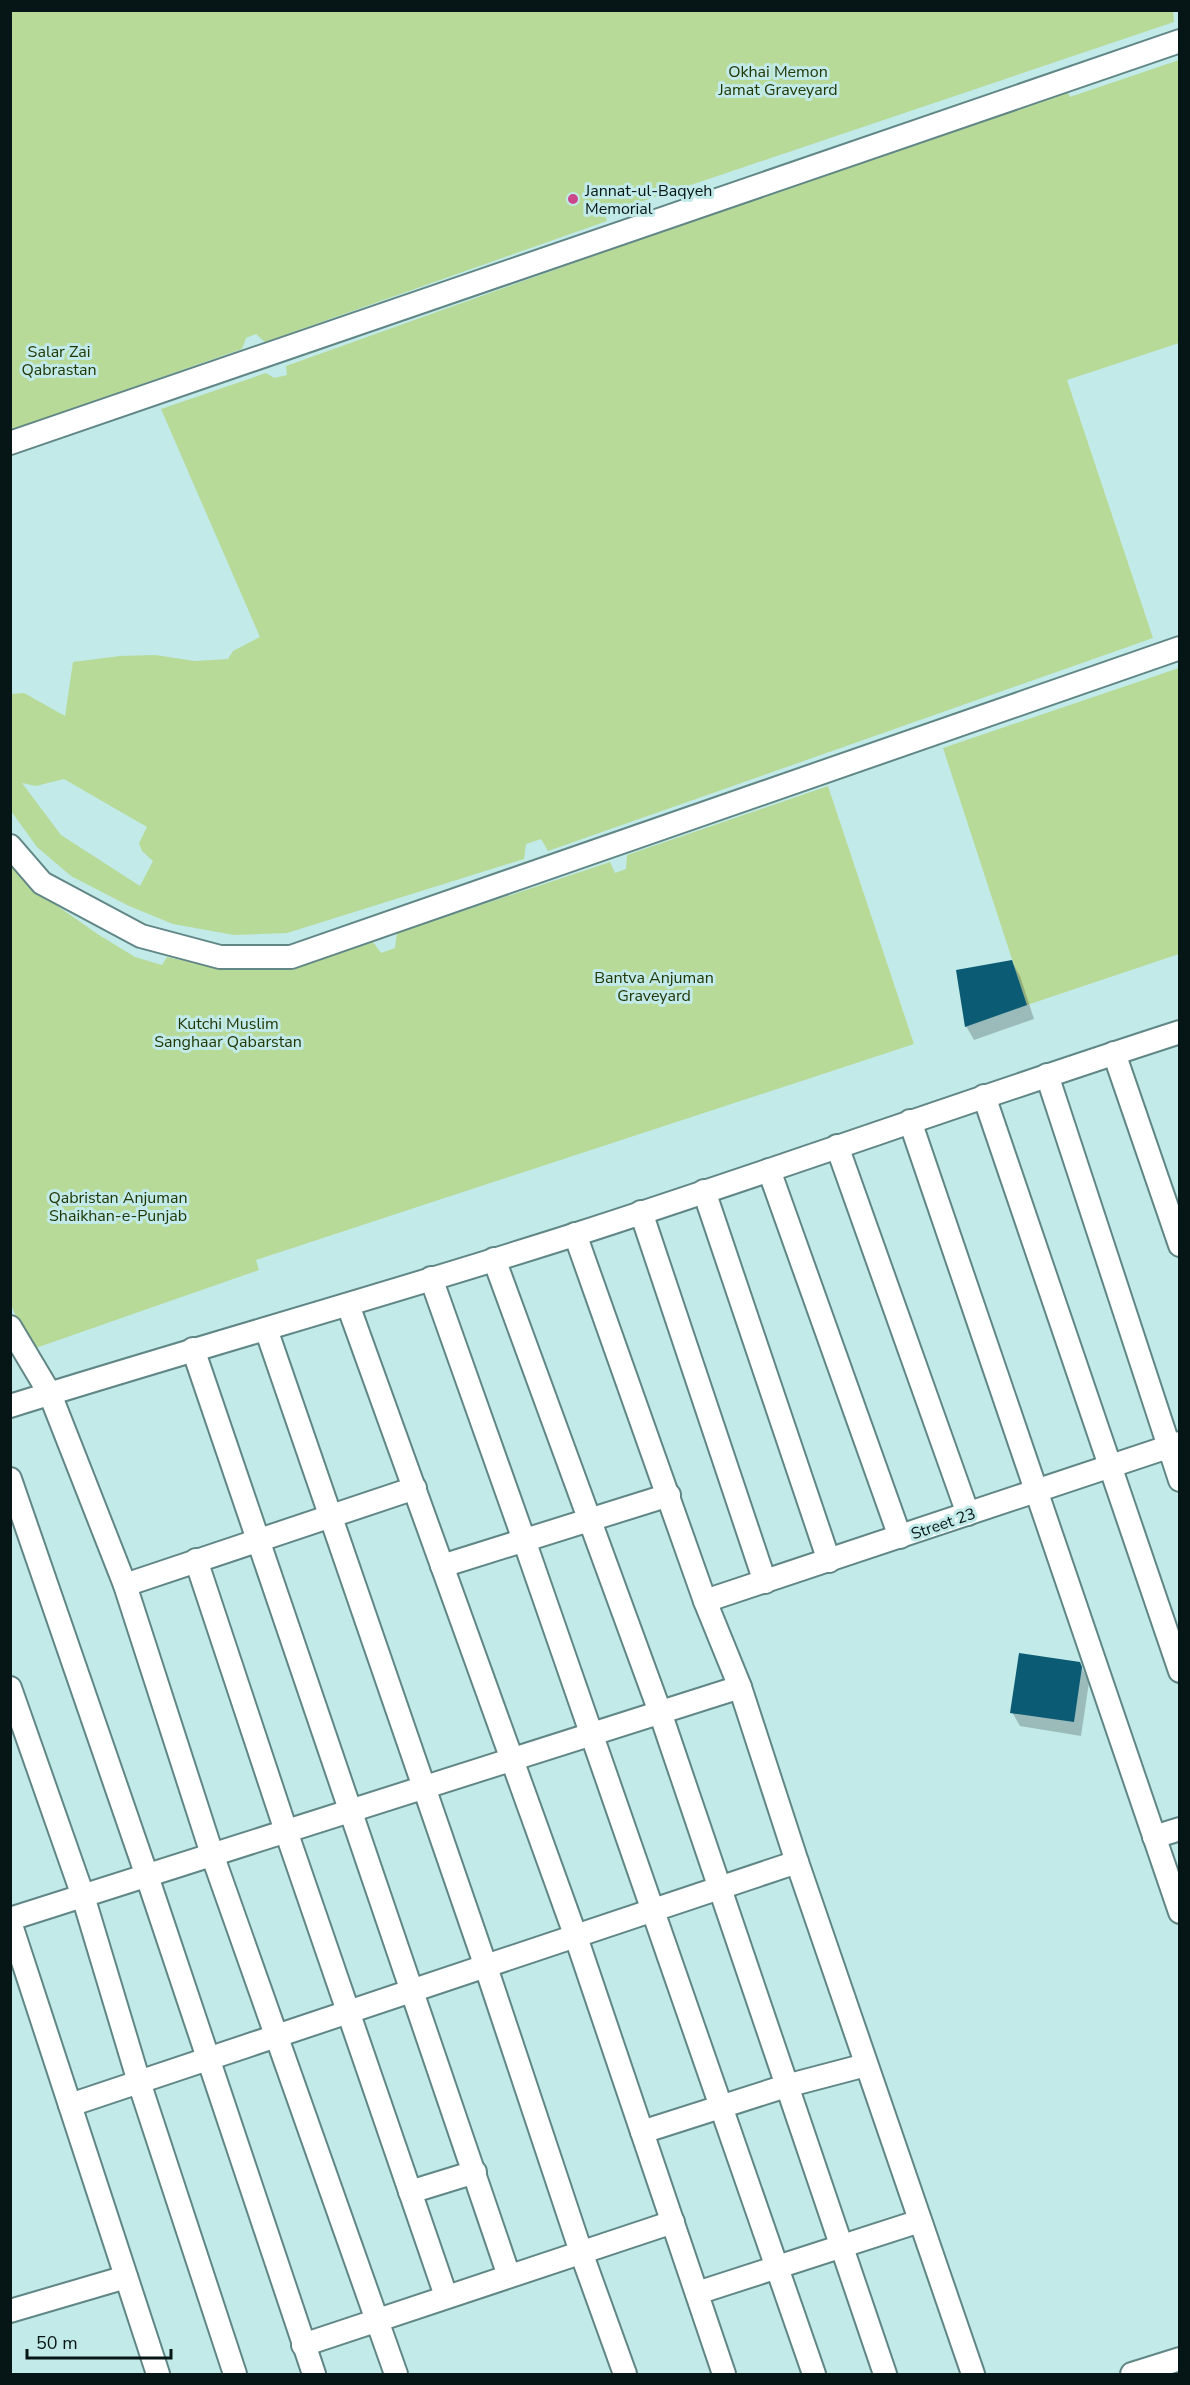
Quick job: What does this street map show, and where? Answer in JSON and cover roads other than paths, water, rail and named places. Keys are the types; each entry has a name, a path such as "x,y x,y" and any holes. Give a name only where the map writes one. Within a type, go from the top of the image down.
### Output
{"street":[{"path":"10,443 1179,40"},
{"path":"10,846 42,883 141,936 220,957 291,957 1179,648"},
{"path":"10,1406 194,1349 348,1305 575,1234 1047,1075 1179,1033"},
{"path":"1114,1053 1179,1245"},
{"path":"1047,1075 1174,1445 1179,1480"},
{"path":"984,1096 1179,1671"},
{"path":"910,1121 1179,1912"},
{"path":"837,1146 968,1514"},
{"path":"769,1170 900,1537"},
{"path":"704,1191 830,1561"},
{"path":"641,1212 765,1582"},
{"path":"575,1234 705,1601 740,1687 866,2065 974,2374"},
{"path":"494,1259 660,1712 885,2374"},
{"path":"431,1278 814,2374"},
{"path":"348,1305 576,1937 724,2374"},
{"path":"10,1327 50,1394 125,1585 212,1854 396,2374"},
{"path":"266,1329 486,1967 581,2252 625,2374"},
{"path":"194,1349 509,2276"},
{"name":"Street 23","path":"705,1601 1174,1445"},
{"path":"10,1479 147,1876 314,2374"},
{"path":"125,1585 415,1488"},
{"path":"442,1566 669,1495"},
{"path":"195,1560 285,1831 446,2296"},
{"path":"158,2374 11,1927 83,1896 740,1687"},
{"path":"10,1688 83,1896 139,2082 235,2374"},
{"path":"1154,1837 1179,1829"},
{"path":"70,2105 797,1862"},
{"path":"642,2132 786,2086 866,2065"},
{"path":"410,2192 475,2172"},
{"path":"697,2293 920,2221"},
{"path":"303,2344 673,2222"},
{"path":"10,2311 126,2277"},
{"path":"1132,2374 1179,2359"}],"place":[{"name":"Jannat-ul-Baqyeh Memorial","path":"573,199"}],"park label":[{"name":"Okhai Memon Jamat Graveyard","path":"778,80"},
{"name":"Salar Zai Qabrastan","path":"59,360"},
{"name":"Bantva Anjuman Graveyard","path":"654,986"},
{"name":"Kutchi Muslim Sanghaar Qabarstan","path":"228,1032"},
{"name":"Qabristan Anjuman Shaikhan-e-Punjab","path":"118,1206"}]}
